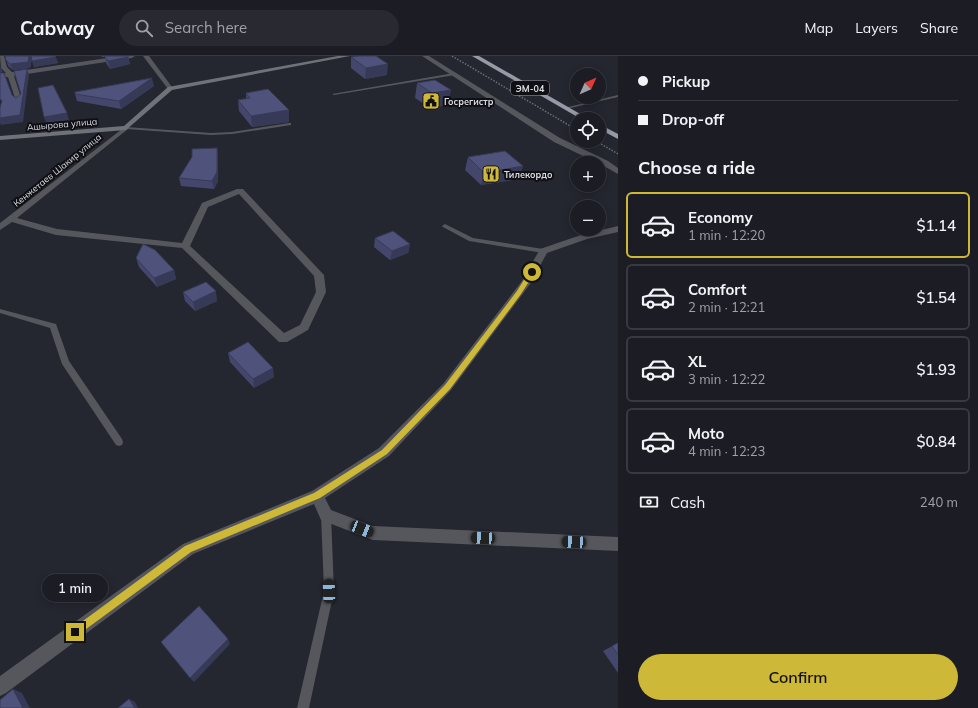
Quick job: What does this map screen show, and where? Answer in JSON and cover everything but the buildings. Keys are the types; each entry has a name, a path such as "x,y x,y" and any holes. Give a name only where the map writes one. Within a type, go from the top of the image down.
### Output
{"highway":[{"name":"ЭМ-04","path":"475,56 573,112"},
{"path":"606,130 618,137"}],"street":[{"path":"0,56 4,68 10,74 19,101"},
{"path":"0,76 132,56"},
{"path":"146,56 170,88"},
{"path":"126,128 170,88 347,56"},
{"path":"425,56 557,140 605,163 618,172"},
{"name":"Ашырова улица","path":"0,138 126,128"},
{"name":"Кенжетаев Шакир улица","path":"0,227 126,128"},
{"path":"10,219 56,232 185,246 283,339 304,327 321,292 319,276 240,191 205,205 185,246"},
{"path":"0,687 188,549 317,496 384,452 447,387 526,282 543,251 584,237 618,229"},
{"path":"317,496 326,515 373,534 618,544"}],"lane":[{"path":"334,94 454,74"},
{"path":"566,108 618,96"},
{"path":"126,128 211,134 232,133 289,124"},
{"path":"445,226 471,240 543,251"},
{"path":"0,311 53,326 65,362 119,442"},
{"path":"303,708 329,591 326,515"}],"path":[{"path":"452,56 570,126"},
{"path":"606,147 618,154"}],"place":[{"name":"Госрегистр","path":"431,101"},
{"name":"Тилекордо","path":"491,174"}],"route":[{"path":"75,632 188,549 317,496 384,452 447,387 519,292 532,272"}]}
